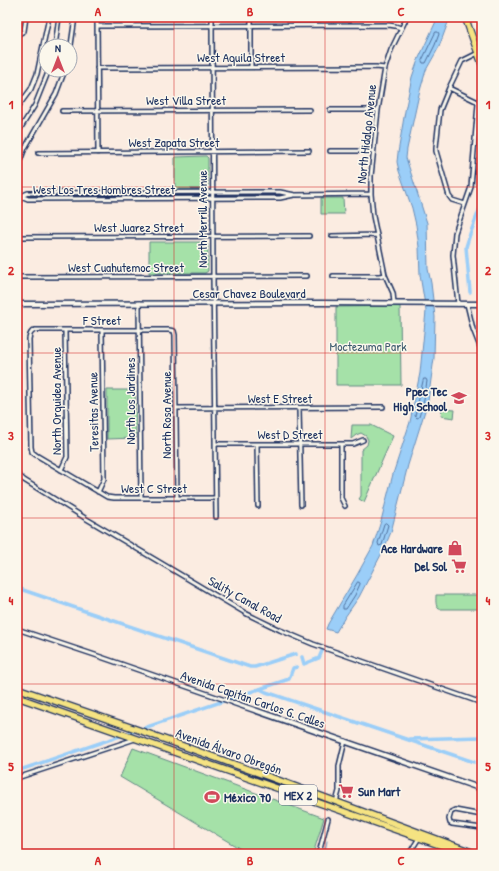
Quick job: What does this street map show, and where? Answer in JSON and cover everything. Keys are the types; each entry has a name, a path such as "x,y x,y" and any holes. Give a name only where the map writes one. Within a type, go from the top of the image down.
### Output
{"highway":[{"path":"466,17 482,64"},
{"name":"Avenida Álvaro Obregón","path":"17,688 275,779 335,805 464,854"},
{"name":"Avenida Álvaro Obregón","path":"17,697 117,731 133,738 477,854"}],"street":[{"path":"17,35 24,31 26,17"},
{"path":"17,108 31,89 37,74 49,17"},
{"path":"56,38 59,17"},
{"path":"72,38 75,17"},
{"path":"97,17 98,152"},
{"name":"North Merrill Avenue","path":"212,17 212,192 216,517"},
{"path":"251,17 251,67"},
{"name":"North Hidalgo Avenue","path":"394,303 393,293 385,275 373,216 371,194 373,152 385,68 407,17"},
{"path":"97,26 389,25 401,28"},
{"path":"465,204 452,200 449,196 436,151 440,110 449,88 462,61 478,53"},
{"name":"West Aquila Street","path":"97,68 385,68"},
{"path":"17,134 35,106 46,78"},
{"path":"17,169 25,148 56,94 62,78"},
{"path":"449,88 476,101 478,104 471,187 456,229 454,240 453,255 458,304"},
{"name":"West Villa Street","path":"62,111 310,110"},
{"path":"330,110 378,110"},
{"name":"West Zapata Street","path":"38,153 310,151"},
{"path":"330,151 373,152"},
{"name":"West Los Tres Hombres Street","path":"21,196 28,193 212,192 280,192 295,195"},
{"name":"West Los Tres Hombres Street","path":"21,196 28,199 213,199 280,198 295,195 371,194"},
{"path":"17,206 21,196"},
{"path":"332,236 377,235"},
{"name":"West Juarez Street","path":"17,237 309,236"},
{"path":"333,276 385,275"},
{"name":"West Cuahutemoc Street","path":"17,277 307,276"},
{"name":"North Los Jardines","path":"139,303 141,498"},
{"name":"Cesar Chavez Boulevard","path":"17,304 482,304"},
{"path":"467,304 473,329 482,352"},
{"name":"F Street","path":"32,452 30,431 30,333 35,330 174,331"},
{"name":"North Orquidea Avenue","path":"61,470 67,457 65,330"},
{"name":"Teresitas Avenue","path":"98,492 104,479 102,330"},
{"name":"North Rosa Avenue","path":"174,331 176,335 177,498"},
{"name":"West E Street","path":"176,408 383,407"},
{"path":"299,408 301,506"},
{"name":"West D Street","path":"216,444 352,444 363,440"},
{"path":"257,444 258,506"},
{"path":"341,444 341,498 345,506"},
{"name":"West C Street","path":"32,452 107,497 216,498"},
{"name":"Sality Canal Road","path":"17,474 24,480 139,550 247,614 313,644 482,703"},
{"name":"Avenida Capitán Carlos G. Calles","path":"17,629 482,789"},
{"path":"17,778 133,738"},
{"path":"335,805 339,791 339,766 345,741"},
{"path":"482,815 455,810 451,812 449,819 450,823 452,824 482,828"},
{"path":"318,854 328,819"},
{"path":"409,854 419,838"}],"green space":[{"path":"206,156 208,158 208,186 205,189 175,189 175,157"},
{"path":"321,198 343,198 344,214 321,214"},
{"path":"149,242 205,242 208,245 208,271 205,273 149,273"},
{"name":"Moctezuma Park","path":"400,306 401,385 336,385 336,307"},
{"path":"107,390 135,390 136,438 107,439"},
{"path":"442,409 455,410 454,418 441,416"},
{"path":"352,425 371,425 393,436 364,502 359,499 361,496 361,450 367,445 368,440 366,436 361,433 351,439"},
{"path":"436,595 482,595 482,609 439,609 436,605"},
{"name":"México 70","path":"133,748 324,818 313,854 249,854 120,777"}],"water":[{"path":"438,17 450,17 439,47 426,70 419,94 406,158 427,223 428,269 435,317 434,358 428,401 408,465 391,532 384,549 359,597 336,632 326,629 373,546 393,474 410,422 420,373 426,311 420,275 419,247 416,225 397,162 412,77 418,60"}],"waterway":[{"path":"470,292 466,247 482,203"},
{"path":"17,588 250,667 255,667 296,654"},
{"path":"302,657 304,664 319,658 322,651"},
{"path":"17,771 289,679 293,668 297,667"},
{"path":"260,689 474,762"},
{"path":"409,739 482,737"},
{"path":"323,854 325,852 327,841"}],"place":[{"name":"Ppec Tec High School","path":"459,398"},
{"name":"Ace Hardware","path":"455,548"},
{"name":"Del Sol","path":"459,566"},
{"name":"Sun Mart","path":"346,791"},
{"name":"México 70","path":"212,797"}]}
